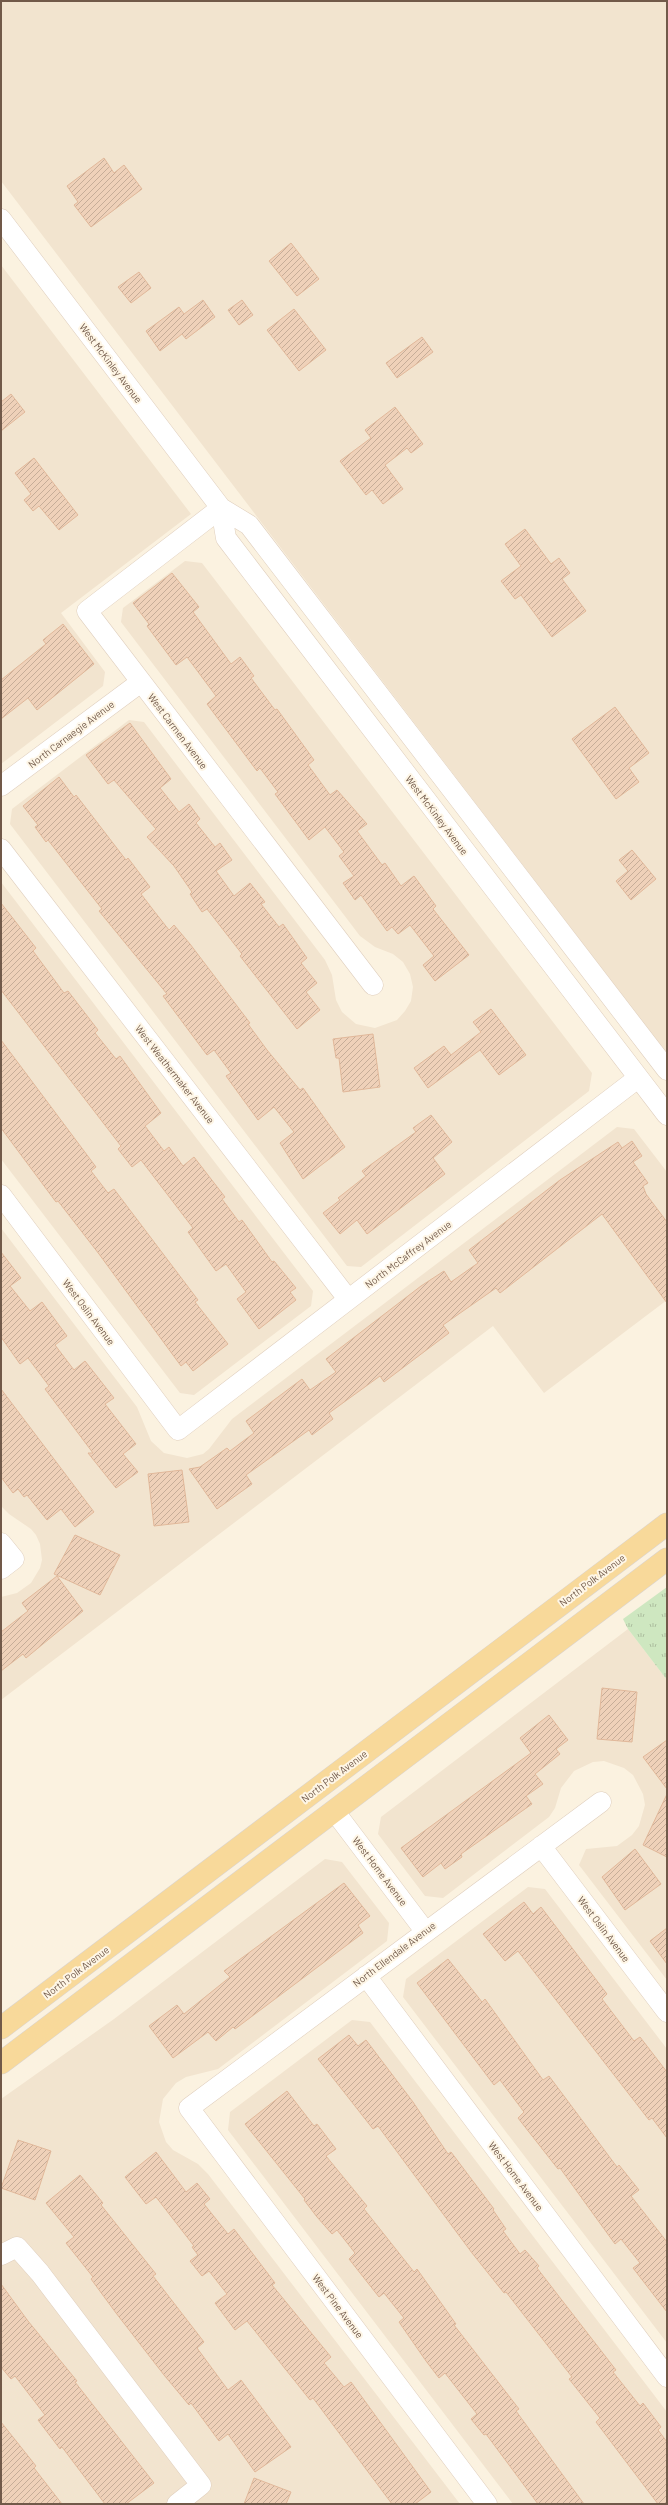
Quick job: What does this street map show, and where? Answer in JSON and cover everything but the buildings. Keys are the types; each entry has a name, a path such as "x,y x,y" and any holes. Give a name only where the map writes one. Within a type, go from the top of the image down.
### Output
{"main road":[{"name":"North Polk Avenue","path":"1,2028 667,1524"},
{"path":"2,2061 335,1812 667,1559"},
{"path":"335,1812 343,1784 449,1704 459,1682"}],"street":[{"name":"West McKinley Avenue","path":"1,219 221,508 249,525 667,1070"},
{"name":"West McKinley Avenue","path":"221,508 226,538 667,1115"},
{"name":"West Carmen Avenue","path":"221,508 87,611 373,985"},
{"name":"North Carnaegie Avenue","path":"1,786 141,682"},
{"name":"West Weathermaker Avenue","path":"1,849 348,1299"},
{"name":"North McCaffrey Avenue","path":"178,1430 638,1078"},
{"name":"West Oslin Avenue","path":"1,1195 178,1430"},
{"path":"1,1543 7,1564"},
{"name":"North Ellendale Avenue","path":"189,2108 425,1931 601,1802"},
{"name":"West Home Avenue","path":"335,1812 425,1931"},
{"name":"West Oslin Avenue","path":"541,1846 667,2012"},
{"name":"West Home Avenue","path":"366,1976 667,2377"},
{"name":"West Pine Avenue","path":"189,2108 487,2504"},
{"path":"1,2255 17,2247 31,2263 201,2485 177,2504"}],"shaded area":[{"path":"1,1 667,1 667,1054 1,181"},
{"path":"1,265 191,514 61,613 105,672 103,686 1,764"},
{"path":"185,561 202,563 592,1073 589,1091 361,1267 347,1266 10,824 12,809 129,720 144,722 325,960 332,975 336,1000 342,1012 356,1024 375,1028 397,1020 405,1011 411,1001 413,987 410,974 403,962 393,954 375,947 360,936 121,622 123,608"},
{"path":"1,882 313,1291 311,1306 194,1395 180,1393 1,1159"},
{"path":"617,1127 634,1129 667,1172 667,1300 544,1393 493,1326 1,1700 1,1597 17,1593 31,1583 40,1568 42,1560 40,1544 36,1535 31,1529 9,1514 1,1506 1,1228 137,1407 151,1441 164,1453 187,1458 203,1454 209,1449 232,1419"},
{"path":"628,1629 667,1680 667,1980 579,1865 586,1849 617,1846 632,1835 639,1826 645,1805 643,1794 633,1775 624,1768 604,1761 593,1762 574,1771 561,1788 555,1808 549,1817 443,1898 425,1896 378,1834 381,1817"},
{"path":"325,1859 342,1862 389,1923 387,1941 218,2069 186,2077 176,2083 163,2099 159,2122 166,2142 173,2150 198,2164 208,2174 460,2504 1,2504 1,2099 114,2019"},
{"path":"528,1887 545,1889 667,2049 667,2343 403,1997 406,1979"},
{"path":"352,2020 370,2022 667,2412 667,2504 513,2504 228,2130 230,2112"}],"green space":[{"path":"667,1587 667,1680 628,1629 623,1619"}]}
